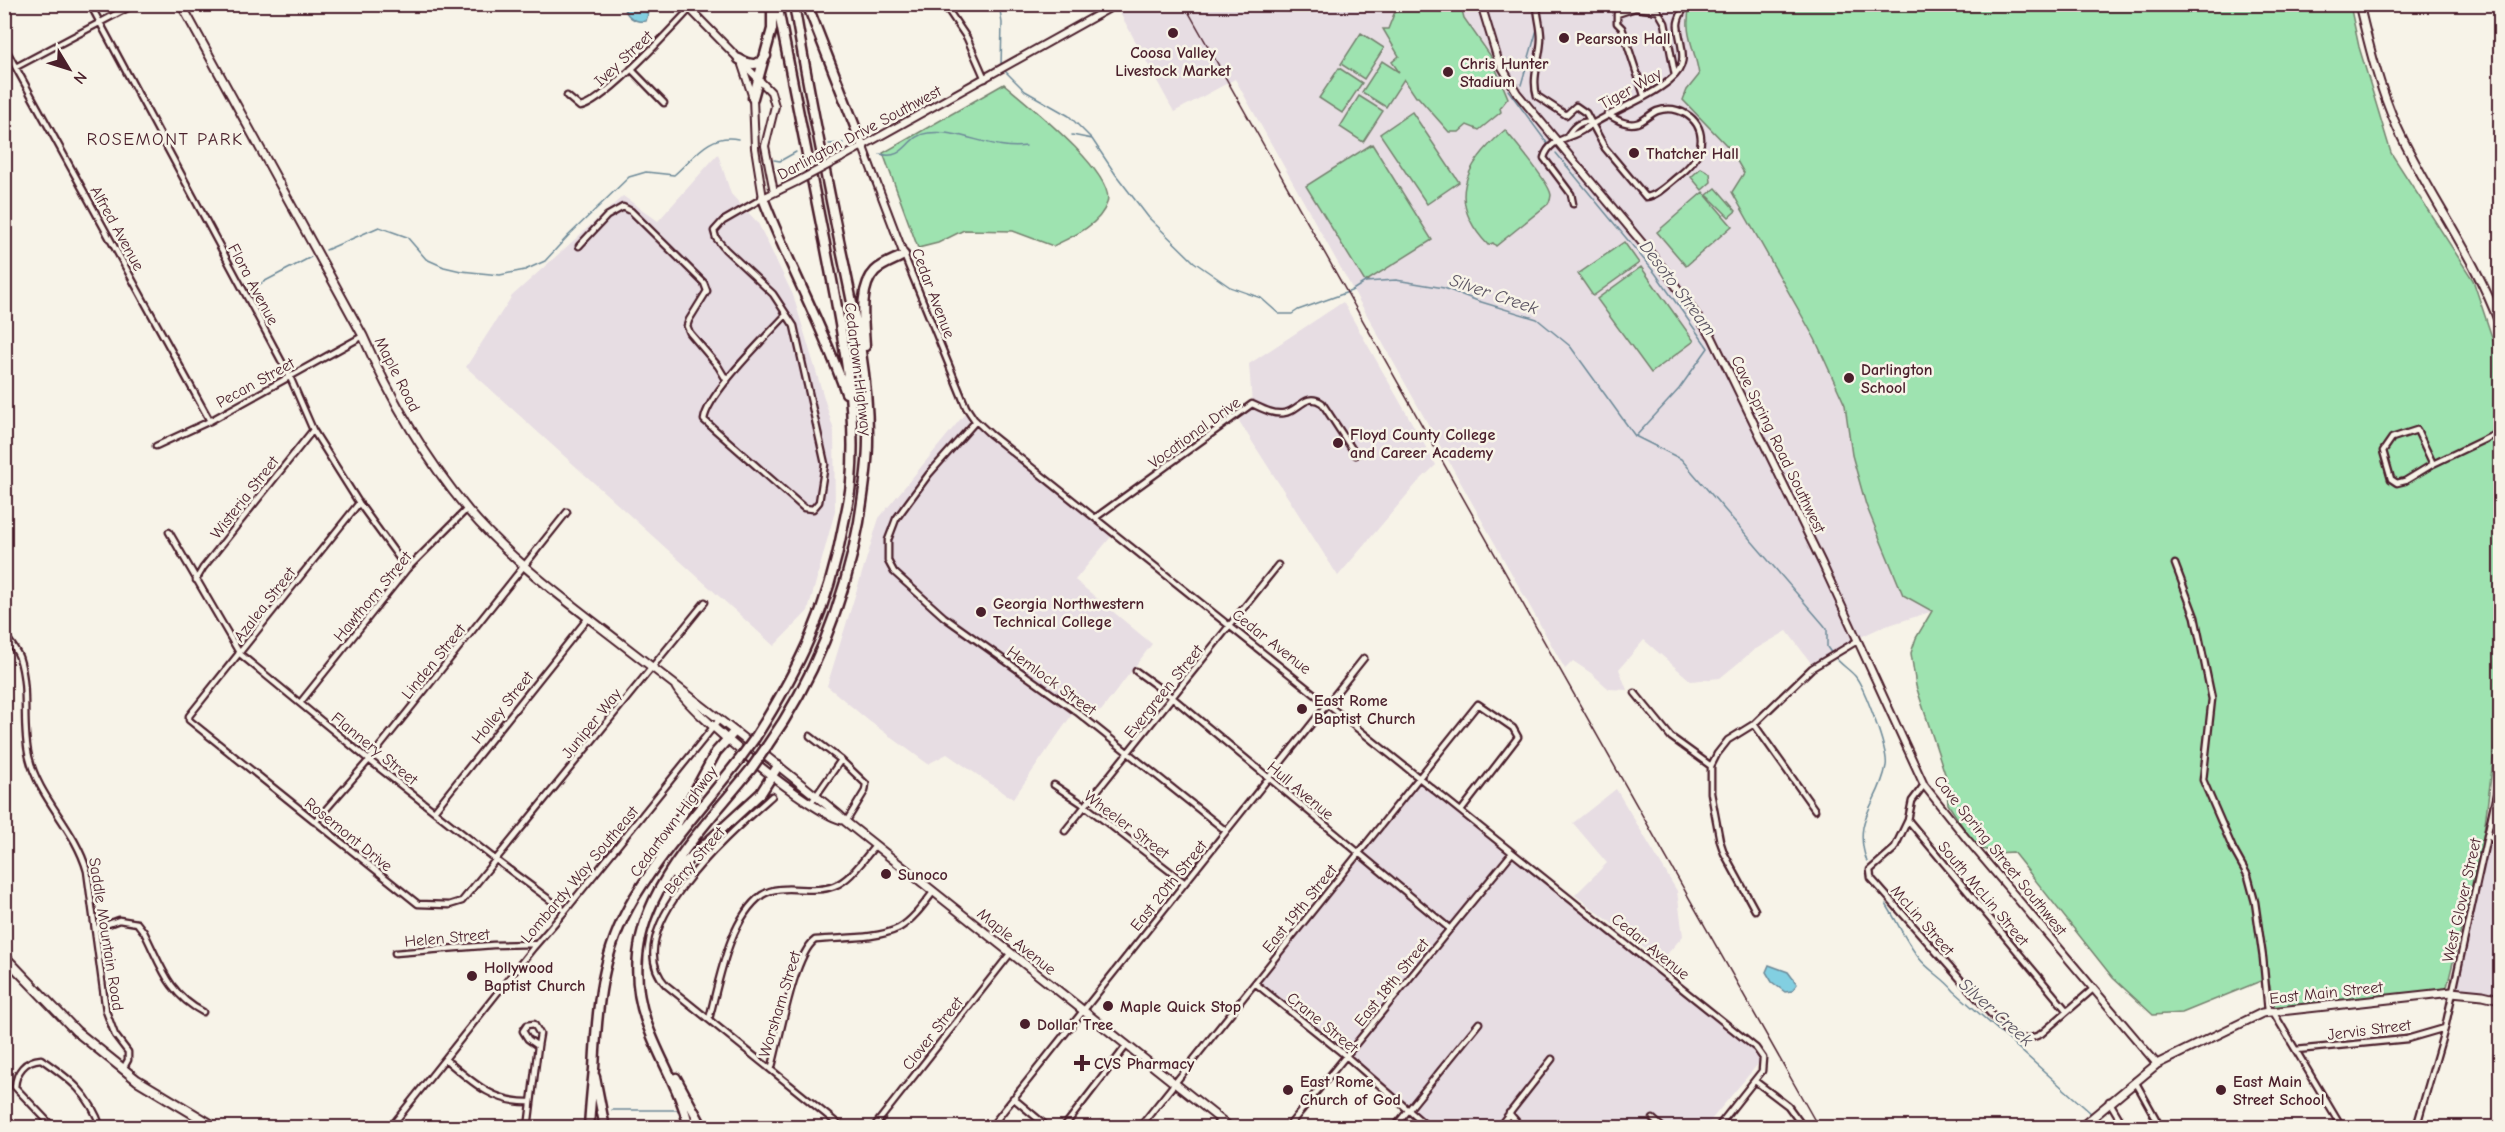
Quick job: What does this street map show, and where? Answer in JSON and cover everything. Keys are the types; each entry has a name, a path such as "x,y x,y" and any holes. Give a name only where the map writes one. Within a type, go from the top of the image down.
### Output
{"highway":[{"path":"753,98 772,29 772,4"},
{"name":"Cedartown Highway","path":"594,1071 600,986 616,935 648,876 739,760 755,743 804,655 828,593 839,550 851,485 853,443 844,344 777,4"},
{"name":"Cedartown Highway","path":"642,1008 636,968 642,931 654,896 676,863 751,769 801,694 844,589 865,489 868,442 865,370 794,4"},
{"path":"807,4 863,147"},
{"path":"739,59 757,64 766,56"},
{"path":"763,198 801,287 819,321 851,407"},
{"path":"865,370 865,292 874,272 904,255"},
{"path":"648,876 716,752 731,735"},
{"path":"654,896 678,869 761,793 774,777 778,766"},
{"path":"642,1008 682,1103 689,1128"},
{"path":"642,1008 703,1128"},
{"path":"590,1128 590,1090 594,1071"},
{"path":"594,1071 605,1128"}],"main road":[{"name":"Maple Road","path":"182,4 363,336 379,373 413,434 467,509 525,566 676,687 702,717 714,727 755,743"},
{"path":"2359,4 2374,64 2397,126 2481,276 2500,325"},
{"name":"Maple Road","path":"676,687 719,720 749,756"},
{"name":"Maple Avenue","path":"755,743 778,766 844,821 1231,1128"},
{"name":"Maple Avenue","path":"749,756 811,804 830,816 844,821"},
{"path":"4,956 76,1031 146,1087 216,1128"},
{"name":"East Main Street","path":"2083,1125 2108,1102 2157,1064 2270,1010 2452,992 2500,999"}],"street":[{"name":"Flora Avenue","path":"90,4 290,377 313,430 359,503 406,569"},
{"path":"16,67 135,4"},
{"path":"944,4 967,38 987,77"},
{"name":"Darlington Drive Southwest","path":"785,316 773,294 716,238 714,231 723,220 863,147 1117,4"},
{"name":"Cave Spring Road Southwest","path":"1481,4 1497,60 1517,93 1663,267 1712,338 1802,521 1857,641"},
{"path":"1537,4 1536,18 1540,24 1541,39 1534,86 1537,96 1566,115 1576,106 1586,113 1605,148 1646,197 1656,194 1695,160 1700,147 1700,133 1693,119 1683,112 1667,108 1650,115 1639,123 1621,122 1607,114"},
{"name":"Tiger Way","path":"1557,142 1568,135 1578,124 1584,121 1591,124 1675,75 1684,60 1678,25 1686,4"},
{"path":"688,7 771,92 775,106 765,146 774,192"},
{"name":"Ivey Street","path":"567,96 580,107 587,106 631,69 688,7"},
{"path":"1644,95 1622,28 1617,23 1617,14 1627,9 1658,11 1665,23 1675,75"},
{"name":"Alfred Avenue","path":"4,46 210,421"},
{"path":"739,59 753,98 755,148 763,198"},
{"path":"631,69 664,103"},
{"path":"1557,142 1546,150 1544,158 1571,194 1573,204"},
{"name":"Cedar Avenue","path":"863,147 945,359 966,407 976,421 1002,445 1329,703 1756,1048 1763,1058 1763,1066 1755,1082"},
{"path":"579,246 614,211 623,207 631,211 704,283 707,291 687,326 727,381"},
{"path":"785,316 794,326 825,464 822,494 813,509 804,508 704,420 708,406 727,381 785,316"},
{"name":"Pecan Street","path":"156,446 210,421 363,336"},
{"name":"Vocational Drive","path":"1095,518 1252,404 1273,413 1285,413 1303,401 1312,398 1317,400 1322,403 1356,455"},
{"name":"Hemlock Street","path":"976,421 929,474 896,519 888,540 888,561 894,572 944,617 1064,702 1226,831"},
{"name":"Wisteria Street","path":"196,580 313,430"},
{"path":"2433,464 2417,430 2392,438 2386,444 2383,452 2391,479 2397,483 2500,432"},
{"name":"Azalea Street","path":"189,720 189,716 359,503"},
{"name":"Hawthorn Street","path":"300,704 406,569 467,509"},
{"name":"Linden Street","path":"315,822 369,760 567,512"},
{"name":"Flannery Street","path":"169,532 240,654 369,760 496,860 566,911"},
{"path":"2175,564 2195,617 2212,699 2203,780 2233,849 2248,876 2270,1010 2342,1128"},
{"name":"Evergreen Street","path":"1065,831 1278,566"},
{"name":"Juniper Way","path":"496,860 705,602"},
{"name":"Holley Street","path":"434,811 588,618"},
{"name":"Saddle Mountain Road","path":"4,634 18,656 26,690 26,733 29,758 39,785 81,850 87,871 109,1026 129,1052 123,1069"},
{"path":"1755,910 1724,854 1720,841 1711,793 1711,766 1728,740 1754,724 1820,662 1857,641"},
{"name":"Cave Spring Street Southwest","path":"1857,641 1924,785 2157,1064"},
{"name":"East 20th Street","path":"990,1128 1364,658"},
{"name":"Hull Avenue","path":"1136,671 1173,699 1450,929"},
{"path":"1635,693 1671,737 1711,766"},
{"name":"East 19th Street","path":"1139,1128 1478,704 1514,728 1518,737 1461,811"},
{"name":"Rosemont Drive","path":"189,720 418,904 457,904 496,860"},
{"name":"Lombardy Way Southeast","path":"390,1128 536,944 566,911 719,720"},
{"path":"1754,724 1815,810"},
{"path":"810,736 841,760 866,784 865,791 844,821"},
{"path":"811,804 841,760"},
{"name":"West Glover Street","path":"2416,1128 2445,1028 2500,777"},
{"name":"Wheeler Street","path":"1054,785 1185,883"},
{"path":"1908,820 1912,801 1924,785"},
{"name":"Berry Street","path":"709,1019 666,985 656,969 654,945 668,908 688,879 772,796"},
{"name":"McLin Street","path":"1908,820 1894,849 1870,870 1871,878 1932,950 2011,1036 2018,1039 2041,1034 2093,989"},
{"name":"South McLin Street","path":"1908,820 2067,1011"},
{"path":"2488,835 2500,845"},
{"path":"843,1128 709,1019 736,927 748,908 763,894 777,890 833,886 852,873 876,845"},
{"name":"East 18th Street","path":"1287,1128 1512,853"},
{"name":"Worsham Street","path":"771,1070 790,996 804,952 810,943 815,939 874,935 900,927 920,910 934,891"},
{"path":"95,929 119,920 137,923 176,992 187,1004 203,1012"},
{"name":"Helen Street","path":"395,953 536,944"},
{"name":"Clover Street","path":"873,1128 1010,954"},
{"name":"Crane Street","path":"1255,983 1346,1056 1430,1128"},
{"path":"1394,1128 1479,1023"},
{"path":"528,1128 538,1047 538,1029 534,1024 527,1025 523,1031 528,1039 538,1047"},
{"name":"Jervis Street","path":"2296,1050 2407,1039 2445,1028"},
{"path":"1064,1128 1127,1045"},
{"path":"54,1128 15,1087 16,1077 24,1065 32,1060 41,1059 78,1087 94,1107 101,1128"},
{"path":"445,1059 480,1088 494,1096 506,1100 530,1102"},
{"path":"1498,1128 1552,1059"},
{"path":"2135,1081 2161,1128"},
{"path":"1717,1128 1755,1082 1788,1106 1804,1128"},
{"path":"1013,1098 1049,1128"},
{"path":"2108,1102 2125,1128"},
{"path":"1509,1113 1522,1128"},
{"path":"1214,1128 1220,1119"},
{"path":"1653,1119 1663,1128"}],"shaded area":[{"name":"Darlington School","path":"1135,4 2128,5 1933,611 1880,628 1854,640 1814,667 1787,631 1754,650 1720,678 1691,681 1644,640 1619,669 1627,690 1609,689 1573,661 1565,669 1235,79 1174,112 1120,13"},
{"path":"718,154 731,194 758,223 793,295 834,431 835,511 808,611 774,646 466,367 512,296 623,196 658,221"},
{"name":"Floyd County College and Career Academy","path":"1343,302 1436,465 1418,482 1338,576 1239,421 1252,404 1249,364"},
{"name":"Georgia Northwestern Technical College","path":"968,410 1115,532 1075,580 1152,644 1101,711 1078,706 1013,799 947,754 928,764 869,721 827,686 879,518"},
{"path":"1418,777 1763,1058 1705,1127 1432,1127 1255,983"},
{"path":"1616,789 1677,891 1683,936 1661,961 1575,895 1607,863 1573,823"},
{"path":"2490,843 2500,851 2500,994 2483,990 2462,990 2455,986"}],"green space":[{"name":"Chris Hunter Stadium","path":"1402,5 1454,6 1462,10 1464,18 1490,55 1508,98 1500,108 1501,112 1479,130 1467,125 1459,132 1449,132 1416,97 1404,79 1386,107 1362,92 1382,61 1399,72 1392,62 1399,56 1383,29 1388,29 1394,14"},
{"path":"1690,5 2350,5 2359,47 2391,153 2473,280 2500,361 2500,706 2483,839 2446,991 2275,1008 2268,978 2182,1013 2153,1015 2113,978 2013,852 1996,853 1976,847 1948,804 1946,777 1916,686 1911,653 1916,638 1932,611 1903,595 1866,505 1852,455 1845,405 1815,339 1732,192 1744,173 1730,149 1683,100 1687,90 1699,75 1689,33"},
{"path":"1361,33 1384,48 1364,79 1341,64"},
{"path":"1339,68 1362,83 1342,113 1319,98"},
{"path":"1004,84 1067,139 1084,157 1106,190 1107,203 1103,211 1092,224 1053,246 1013,231 964,230 938,243 918,248 883,153"},
{"path":"1359,96 1383,111 1363,142 1340,127"},
{"path":"1412,112 1459,182 1427,204 1380,134"},
{"path":"1505,130 1538,172 1551,196 1548,204 1496,246 1493,243 1488,245 1475,229 1467,213 1464,199 1465,184 1479,157"},
{"path":"1372,144 1432,240 1365,282 1306,186"},
{"path":"1701,168 1710,173 1711,182 1702,190 1691,177"},
{"path":"1716,188 1736,211 1729,217 1707,195"},
{"path":"1703,192 1732,226 1686,266 1657,232"},
{"path":"1624,242 1639,263 1593,296 1578,274"},
{"path":"1641,267 1694,341 1651,373 1597,299"}],"water":[{"path":"624,5 641,5 648,14 646,21 631,18"},
{"path":"1769,965 1788,972 1797,984 1792,991 1785,992 1772,982 1766,972"}],"waterway":[{"name":"Silver Creek","path":"999,4 1002,23 1001,66"},
{"name":"Desoto Stream","path":"1521,85 1538,26"},
{"name":"Silver Creek","path":"1004,70 1025,91 1069,116 1092,139 1149,218 1194,262 1230,287 1261,298 1279,314 1292,314 1351,291 1365,282 1396,280 1444,288 1537,319 1570,346 1635,436 1681,459 1827,629 1827,647 1832,654"},
{"name":"Desoto Stream","path":"1508,90 1547,143"},
{"path":"880,154 895,154 915,138 928,133 953,134 1001,146 1026,146"},
{"path":"1072,135 1092,139"},
{"path":"326,250 379,227 407,237 426,259 444,267 500,275 525,270 545,261 629,177 646,172 674,175 710,143 727,138 738,139"},
{"path":"829,144 843,143"},
{"path":"774,160 780,161 796,152"},
{"name":"Desoto Stream","path":"1556,153 1655,273 1708,348 1679,389 1636,436"},
{"path":"250,289 311,257"},
{"name":"Silver Creek","path":"1835,657 1859,682 1875,720 1886,759 1883,779 1864,822 1862,834 1867,862"},
{"name":"Silver Creek","path":"1886,904 1923,963 2092,1114"},
{"path":"612,1110 678,1110"},
{"name":"Silver Creek","path":"2095,1117 2105,1128"}],"railway":[{"path":"1184,4 1819,1128"}],"place":[{"name":"Coosa Valley Livestock Market","path":"1173,33"},
{"name":"Pearsons Hall","path":"1564,38"},
{"name":"Chris Hunter Stadium","path":"1448,72"},
{"name":"Thatcher Hall","path":"1634,153"},
{"name":"Darlington School","path":"1849,378"},
{"name":"Floyd County College and Career Academy","path":"1338,443"},
{"name":"Georgia Northwestern Technical College","path":"981,612"},
{"name":"East Rome Baptist Church","path":"1302,709"},
{"name":"Sunoco","path":"886,874"},
{"name":"Hollywood Baptist Church","path":"472,976"},
{"name":"Maple Quick Stop","path":"1108,1006"},
{"name":"Dollar Tree","path":"1025,1024"},
{"name":"CVS Pharmacy","path":"1082,1063"},
{"name":"East Rome Church of God","path":"1288,1090"},
{"name":"East Main Street School","path":"2221,1090"}],"district":[{"name":"ROSEMONT PARK","path":"165,139"}]}
